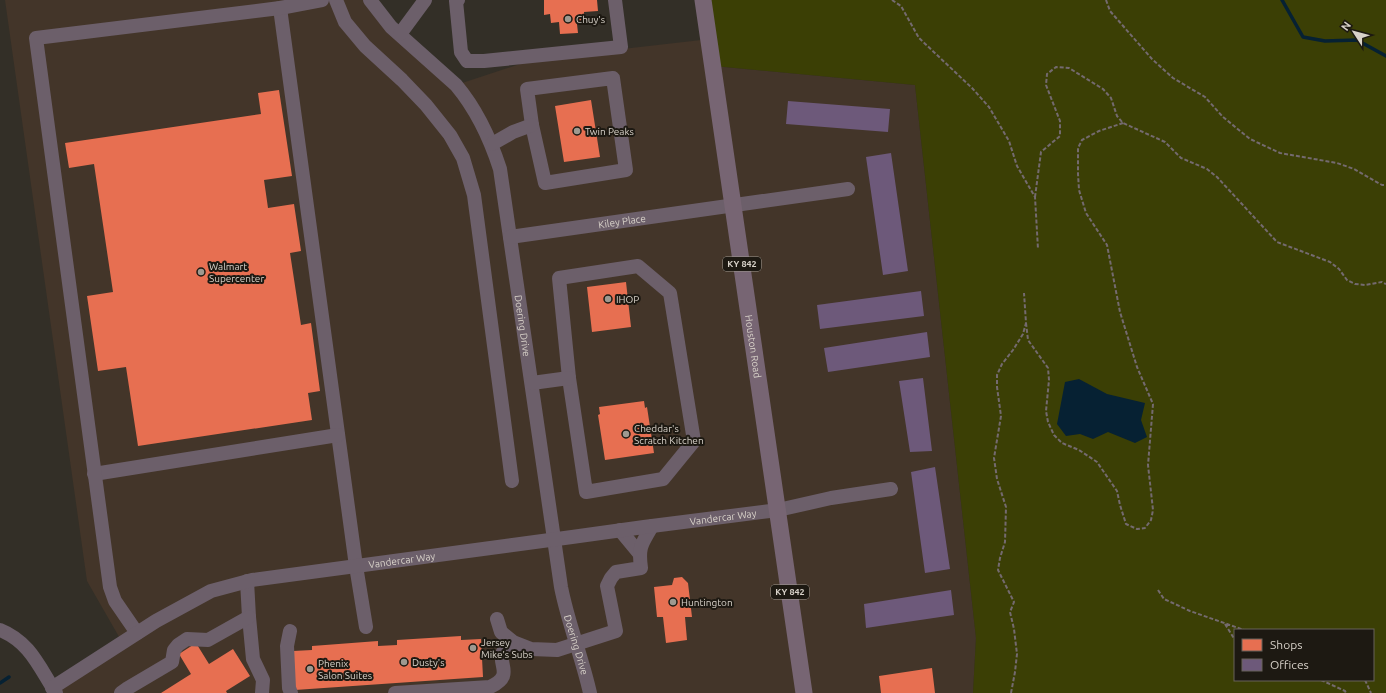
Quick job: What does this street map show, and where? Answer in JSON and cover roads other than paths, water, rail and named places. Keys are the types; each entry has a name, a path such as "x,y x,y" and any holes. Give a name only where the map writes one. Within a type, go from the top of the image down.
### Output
{"main road":[{"name":"Houston Road","path":"703,0 804,693"}],"street":[{"path":"137,633 115,601 110,587 36,38 280,8 322,0"},
{"path":"336,0 345,22 365,46 402,80 426,105 450,135 463,158 474,195 512,481"},
{"name":"Doering Drive","path":"370,0 391,27 459,90 481,121 492,144 500,169 565,606 577,643 590,693"},
{"path":"400,34 424,0"},
{"path":"457,0 461,52 467,60 484,61 621,47 615,0"},
{"path":"280,8 356,566 366,627"},
{"path":"613,78 626,170 545,183 532,125 527,89 613,78"},
{"path":"492,144 512,132 532,125"},
{"name":"Kiley Place","path":"510,237 848,190"},
{"path":"638,266 670,293 694,441 662,479 586,492 569,378 559,278 638,266"},
{"path":"532,383 569,378"},
{"path":"94,474 338,436"},
{"name":"Vandercar Way","path":"54,690 156,621 211,591 247,581 778,510 831,498 891,488"},
{"path":"497,619 501,632 513,642 531,649 557,650 616,631 607,586 616,572 641,568 639,553 642,542 652,526"},
{"path":"620,530 639,553"},
{"path":"247,581 253,659 263,680 262,693"},
{"path":"121,693 172,662 174,650 178,645 187,639 208,640 249,617"},
{"path":"0,630 22,643 34,656 54,690"},
{"path":"290,631 287,646 289,688 291,693"},
{"path":"395,693 490,687 499,683 504,676 502,657 505,649 513,642"}],"water":[{"path":"1079,379 1107,394 1145,403 1141,420 1147,437 1135,443 1108,432 1093,439 1080,434 1066,436 1057,424 1065,382"}],"waterway":[{"path":"1282,0 1303,37 1325,41 1357,40 1386,56"},
{"path":"0,683 9,677"}],"place":[{"name":"Chuy's","path":"568,19"},
{"name":"Twin Peaks","path":"577,131"},
{"name":"Walmart Supercenter","path":"201,272"},
{"name":"IHOP","path":"608,299"},
{"name":"Cheddar's Scratch Kitchen","path":"626,434"},
{"name":"Huntington","path":"673,602"},
{"name":"Jersey Mike's Subs","path":"473,648"},
{"name":"Dusty's","path":"404,662"},
{"name":"Phenix Salon Suites","path":"310,669"}]}
